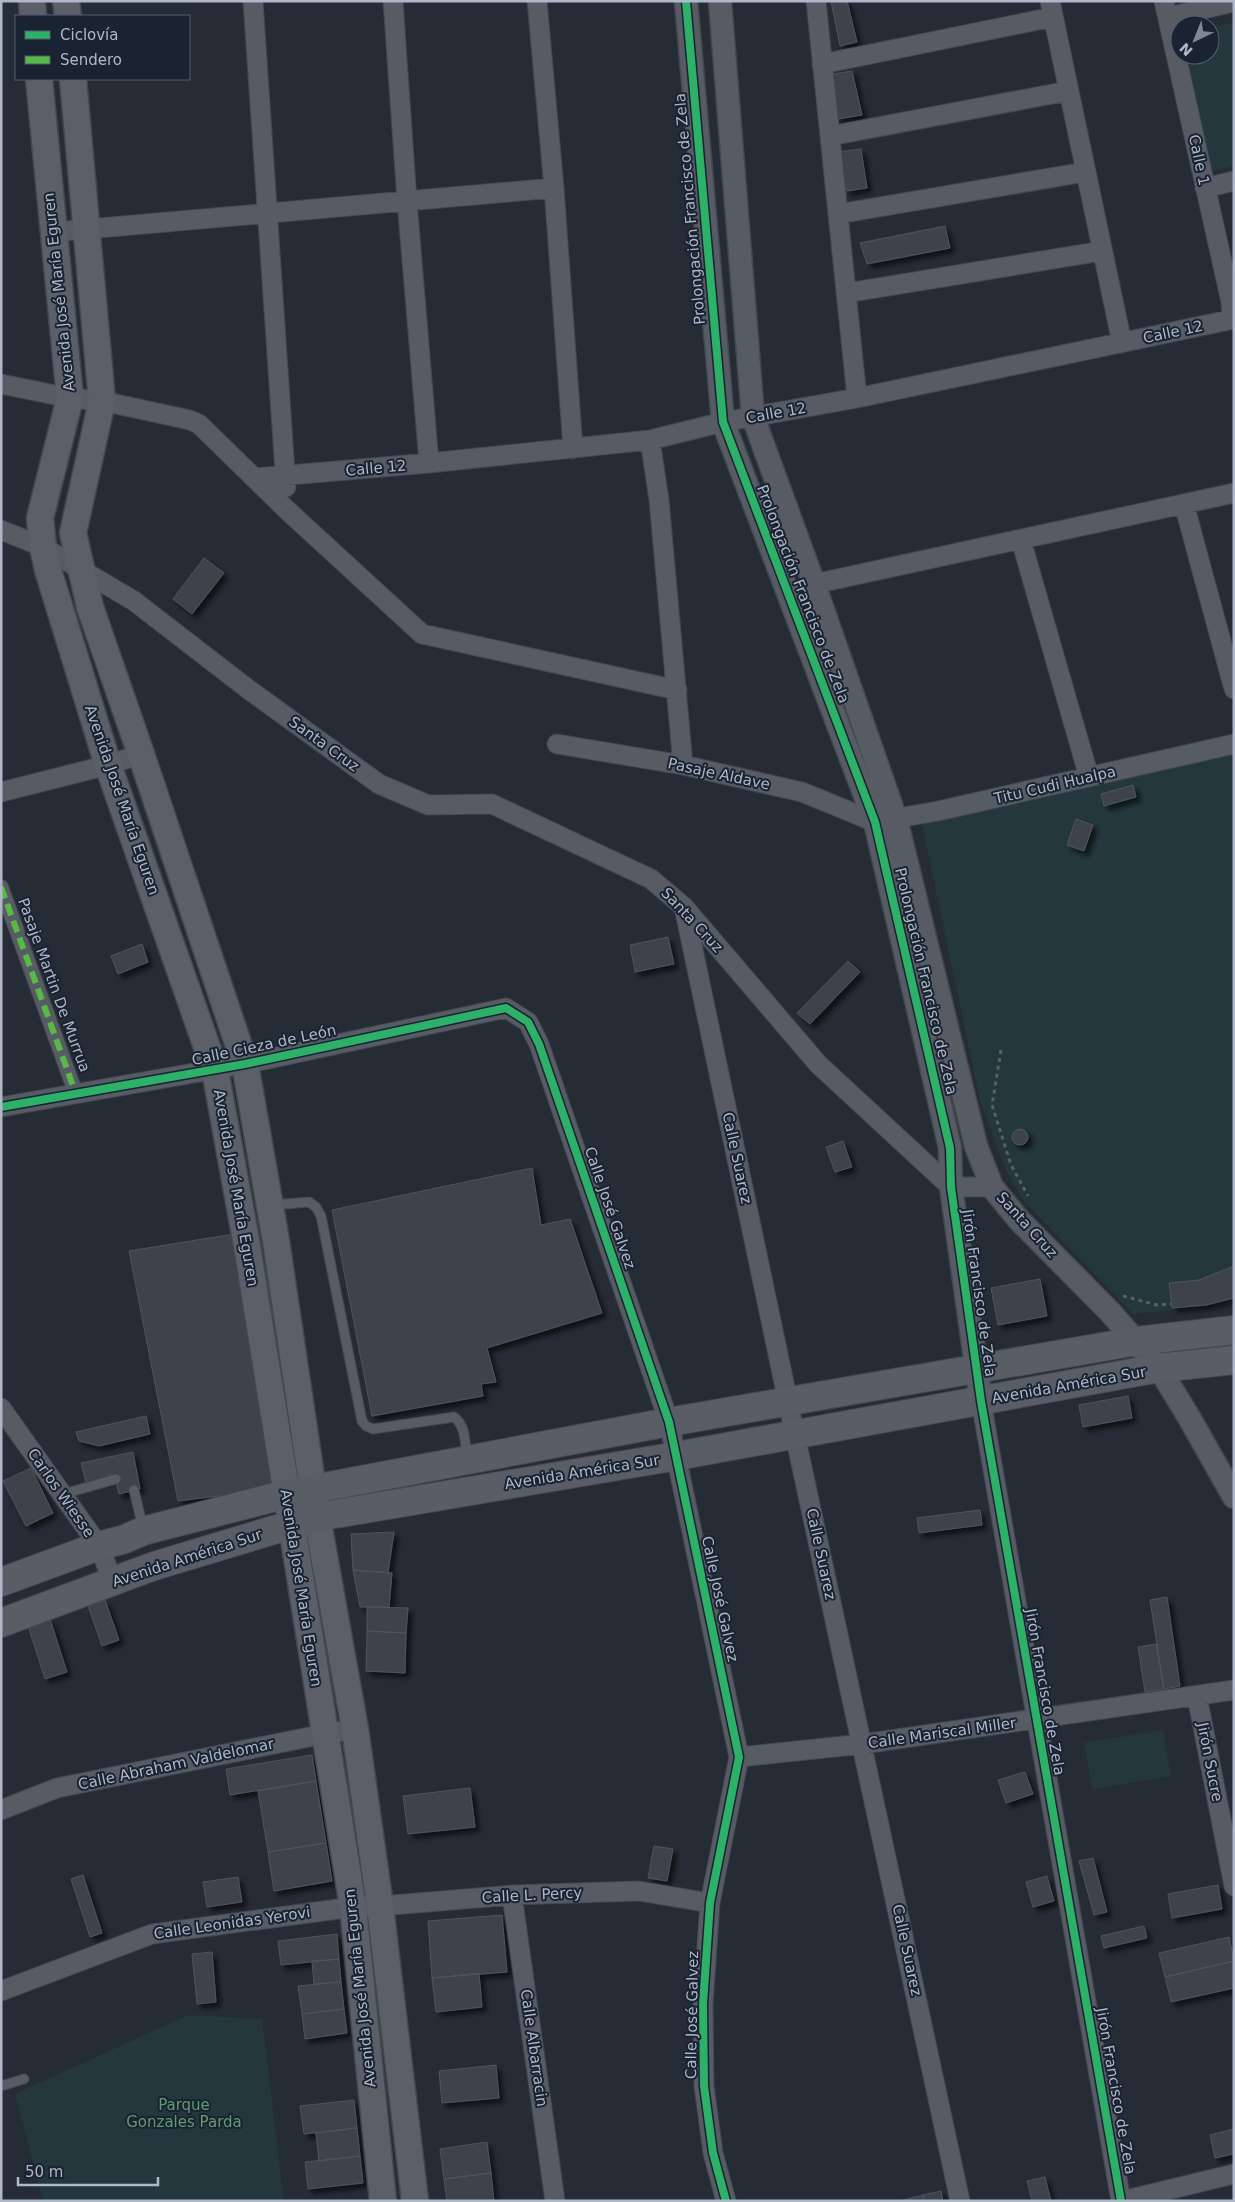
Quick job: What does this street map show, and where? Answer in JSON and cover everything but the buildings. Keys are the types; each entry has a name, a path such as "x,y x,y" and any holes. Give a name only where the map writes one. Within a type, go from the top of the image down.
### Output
{"main road":[{"path":"32,1 33,15"},
{"path":"66,1 68,15"},
{"name":"Avenida José María Eguren","path":"39,80 70,398 40,518 43,547 48,570 108,765 215,1070 287,1494 352,1907 383,2201"},
{"name":"Avenida José María Eguren","path":"73,80 102,401 73,533 90,607 245,1064 276,1241 317,1517 355,1729 380,1906 415,2201"},
{"path":"246,1246 276,1241"},
{"name":"Avenida América Sur","path":"1,1582 144,1531 287,1494 669,1422 1137,1341 1234,1330"},
{"name":"Avenida América Sur","path":"1,1623 154,1566 317,1517 677,1456 1159,1368 1234,1360"},
{"path":"454,1493 457,1462"},
{"path":"342,1843 371,1839"}],"street":[{"path":"253,1 288,511"},
{"path":"393,1 407,201 429,463"},
{"path":"537,1 554,188 573,449"},
{"name":"Prolongación Francisco de Zela","path":"686,1 723,422 886,821 950,1148 951,1187"},
{"name":"Prolongación Francisco de Zela","path":"720,1 753,417 814,584 886,821 976,1146 992,1187"},
{"path":"816,1 857,398"},
{"path":"1166,9 1234,2"},
{"path":"822,64 1051,9 1122,342"},
{"name":"Calle 1","path":"1166,9 1231,302 1233,319"},
{"path":"693,77 725,73"},
{"path":"830,136 1068,91"},
{"path":"838,214 1085,172"},
{"path":"1205,188 1234,181"},
{"path":"53,232 554,188"},
{"path":"846,293 1102,251"},
{"name":"Calle 12","path":"255,478 285,477 650,440 723,422 857,398 1233,319"},
{"path":"1,384 70,398 102,401 195,422 288,511 422,634 677,690"},
{"path":"650,440 659,500 683,765"},
{"path":"814,584 1234,493"},
{"path":"1184,504 1234,689"},
{"name":"Santa Cruz","path":"1,530 43,547 134,600 248,689 379,784 428,805 492,804 651,878 684,907 818,1064 951,1187 992,1187 1019,1220 1111,1313 1159,1368 1234,1497"},
{"path":"1021,540 1088,777"},
{"name":"Pasaje Aldave","path":"557,744 683,765 802,792 886,821"},
{"name":"Titu Cudi Hualpa","path":"886,821 1234,744"},
{"path":"1,792 108,765 141,754"},
{"name":"Pasaje Martin De Murrua","path":"1,887 76,1094"},
{"name":"Calle Suarez","path":"684,907 795,1435 960,2201"},
{"name":"Calle Cieza de León","path":"1,1107 215,1070 506,1008 528,1022"},
{"name":"Calle José Galvez","path":"528,1022 539,1044 669,1422 739,1757 710,1904 703,2004 704,2086 713,2153 726,2201"},
{"name":"Jirón Francisco de Zela","path":"951,1187 981,1401 1121,2201"},
{"name":"Carlos Wiesse","path":"1,1408 99,1546 113,1582"},
{"name":"Calle Mariscal Miller","path":"739,1757 863,1744 1234,1690"},
{"name":"Jirón Sucre","path":"1197,1696 1234,1886"},
{"name":"Calle Abraham Valdelomar","path":"1,1810 57,1788 355,1729"},
{"name":"Calle L. Percy","path":"352,1907 512,1895 639,1890 710,1904"},
{"name":"Calle Albarracin","path":"512,1895 555,2201"},
{"name":"Calle Leonidas Yerovi","path":"1,1991 152,1934 352,1907"},
{"path":"1121,2201 1234,2174"}],"lane":[{"path":"270,1205 309,1202 316,1207 321,1216 362,1421 366,1426 373,1429 454,1417 459,1421 464,1436 457,1462"},
{"path":"63,1494 116,1480"},
{"path":"134,1490 144,1531"},
{"path":"1,2086 24,2079"}],"path":[{"path":"1001,1050 992,1105 1011,1165 1028,1197"},
{"path":"1122,1295 1157,1305 1172,1304"}],"green space":[{"path":"1234,23 1234,166 1212,171 1189,65 1220,65 1220,26"},
{"path":"1234,753 1234,1304 1133,1314 1022,1199 1005,1168 980,1101 921,819"},
{"path":"1163,1730 1171,1776 1092,1789 1084,1743"},
{"name":"Parque Gonzales Parda","path":"188,2015 262,2019 284,2201 43,2201 15,2094"}],"marked path":[{"path":"1,887 76,1094"}],"cycle path":[{"path":"686,1 723,422 875,822 950,1148 951,1187 981,1401 1121,2201"},
{"path":"1,1107 245,1064 506,1008 528,1022 539,1044 669,1422 739,1757 710,1903 703,2004 704,2086 713,2153 726,2201"}]}
